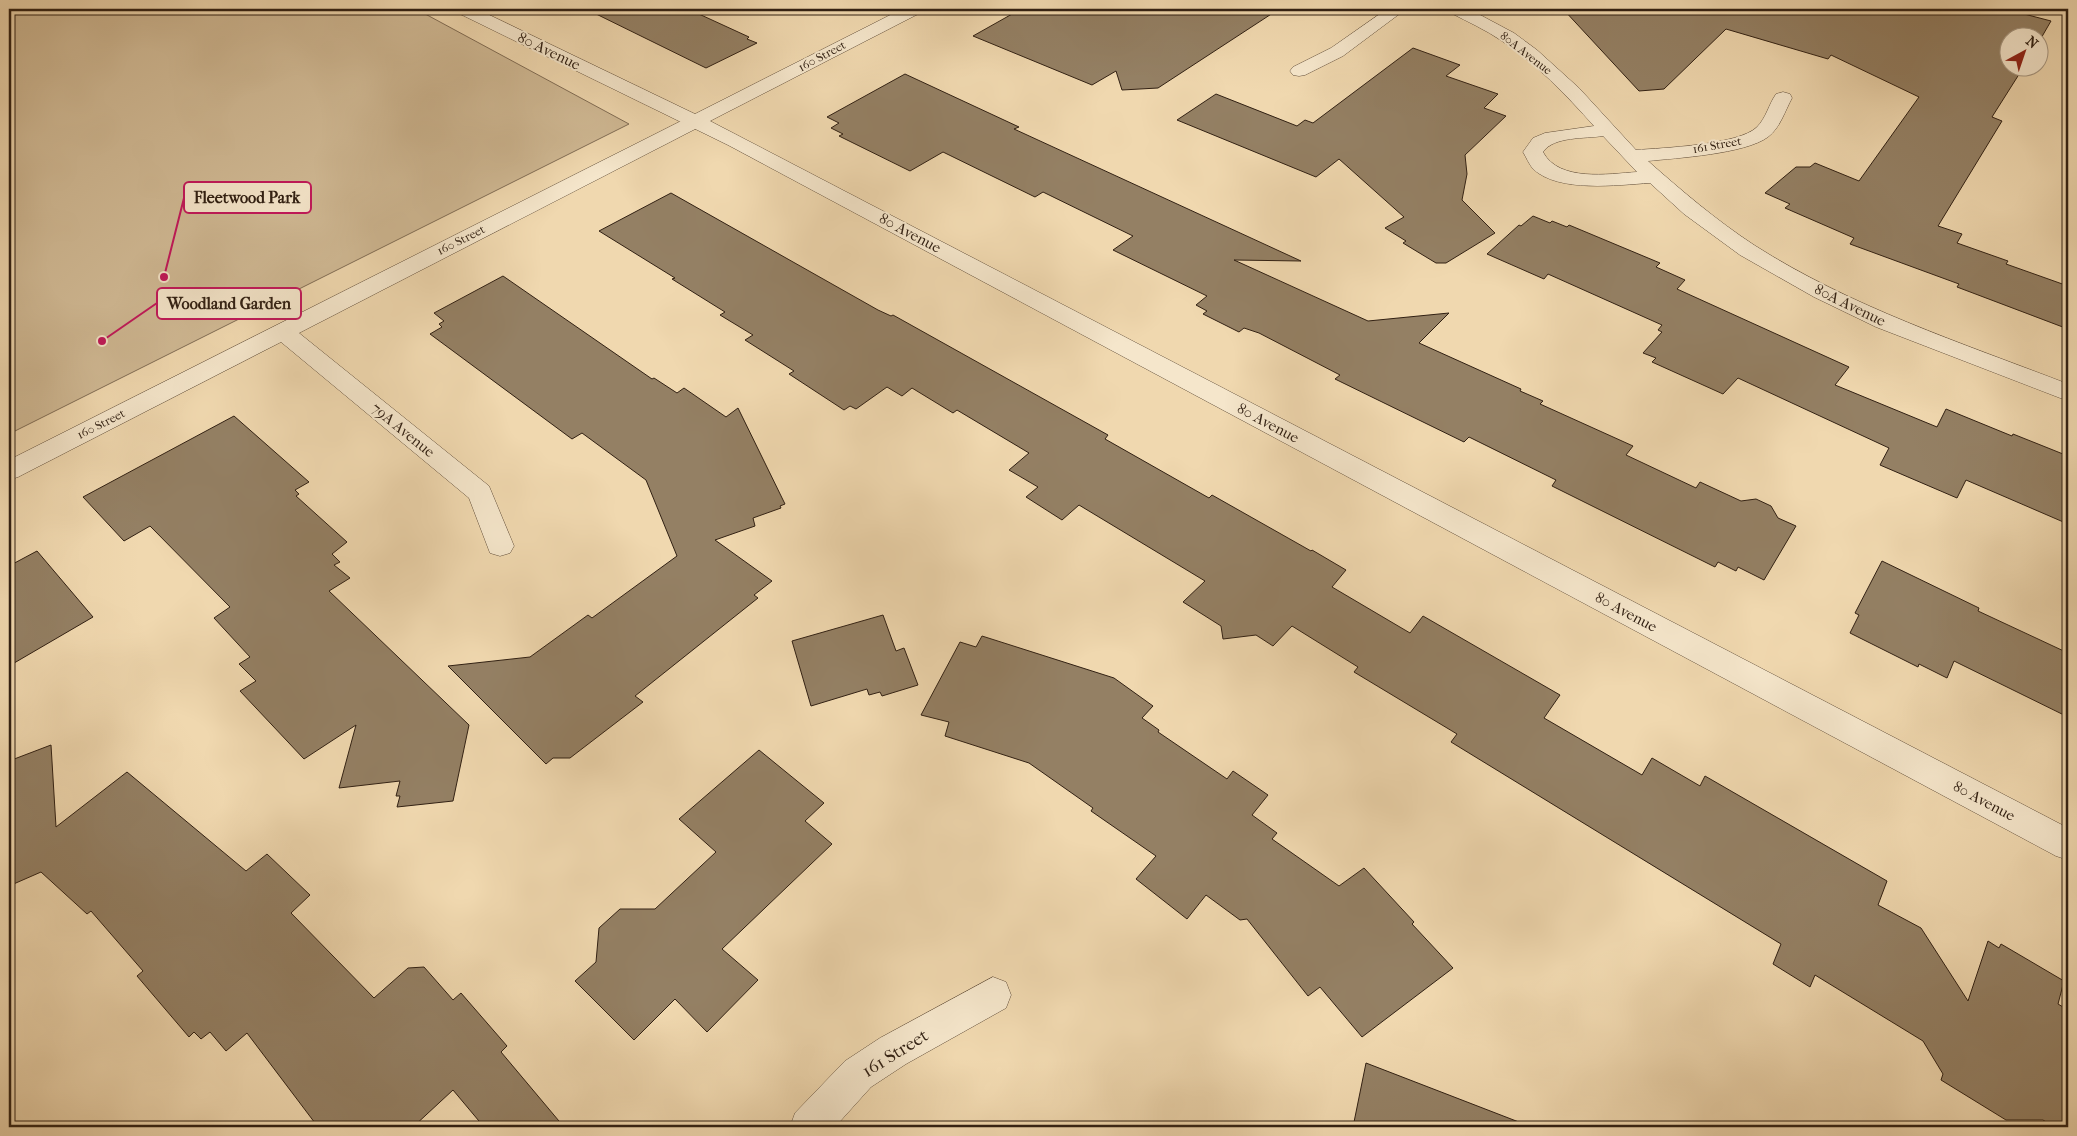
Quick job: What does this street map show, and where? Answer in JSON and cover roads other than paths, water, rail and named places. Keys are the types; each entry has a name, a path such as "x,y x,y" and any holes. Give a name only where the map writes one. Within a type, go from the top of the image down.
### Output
{"street":[{"name":"80 Avenue","path":"464,9 736,140 2068,845"},
{"name":"160 Street","path":"9,471 914,9"},
{"path":"1298,71 1337,52 1398,9"},
{"name":"80A Avenue","path":"1457,9 1508,37 1531,54 1573,92 1631,156 1654,177 1691,210 1748,250 1822,292 1884,322 2068,393"},
{"name":"161 Street","path":"1631,156 1722,145 1749,139 1766,129 1783,98"},
{"path":"1607,130 1552,137 1540,142 1533,152 1534,159 1547,170 1560,176 1576,179 1654,177"},
{"name":"79A Avenue","path":"283,331 306,352 480,493 500,546"},
{"name":"161 Street","path":"809,1127 858,1074 893,1051 993,995"}],"place":[{"name":"Fleetwood Park","path":"164,277"},
{"name":"Woodland Garden","path":"102,341"}]}
